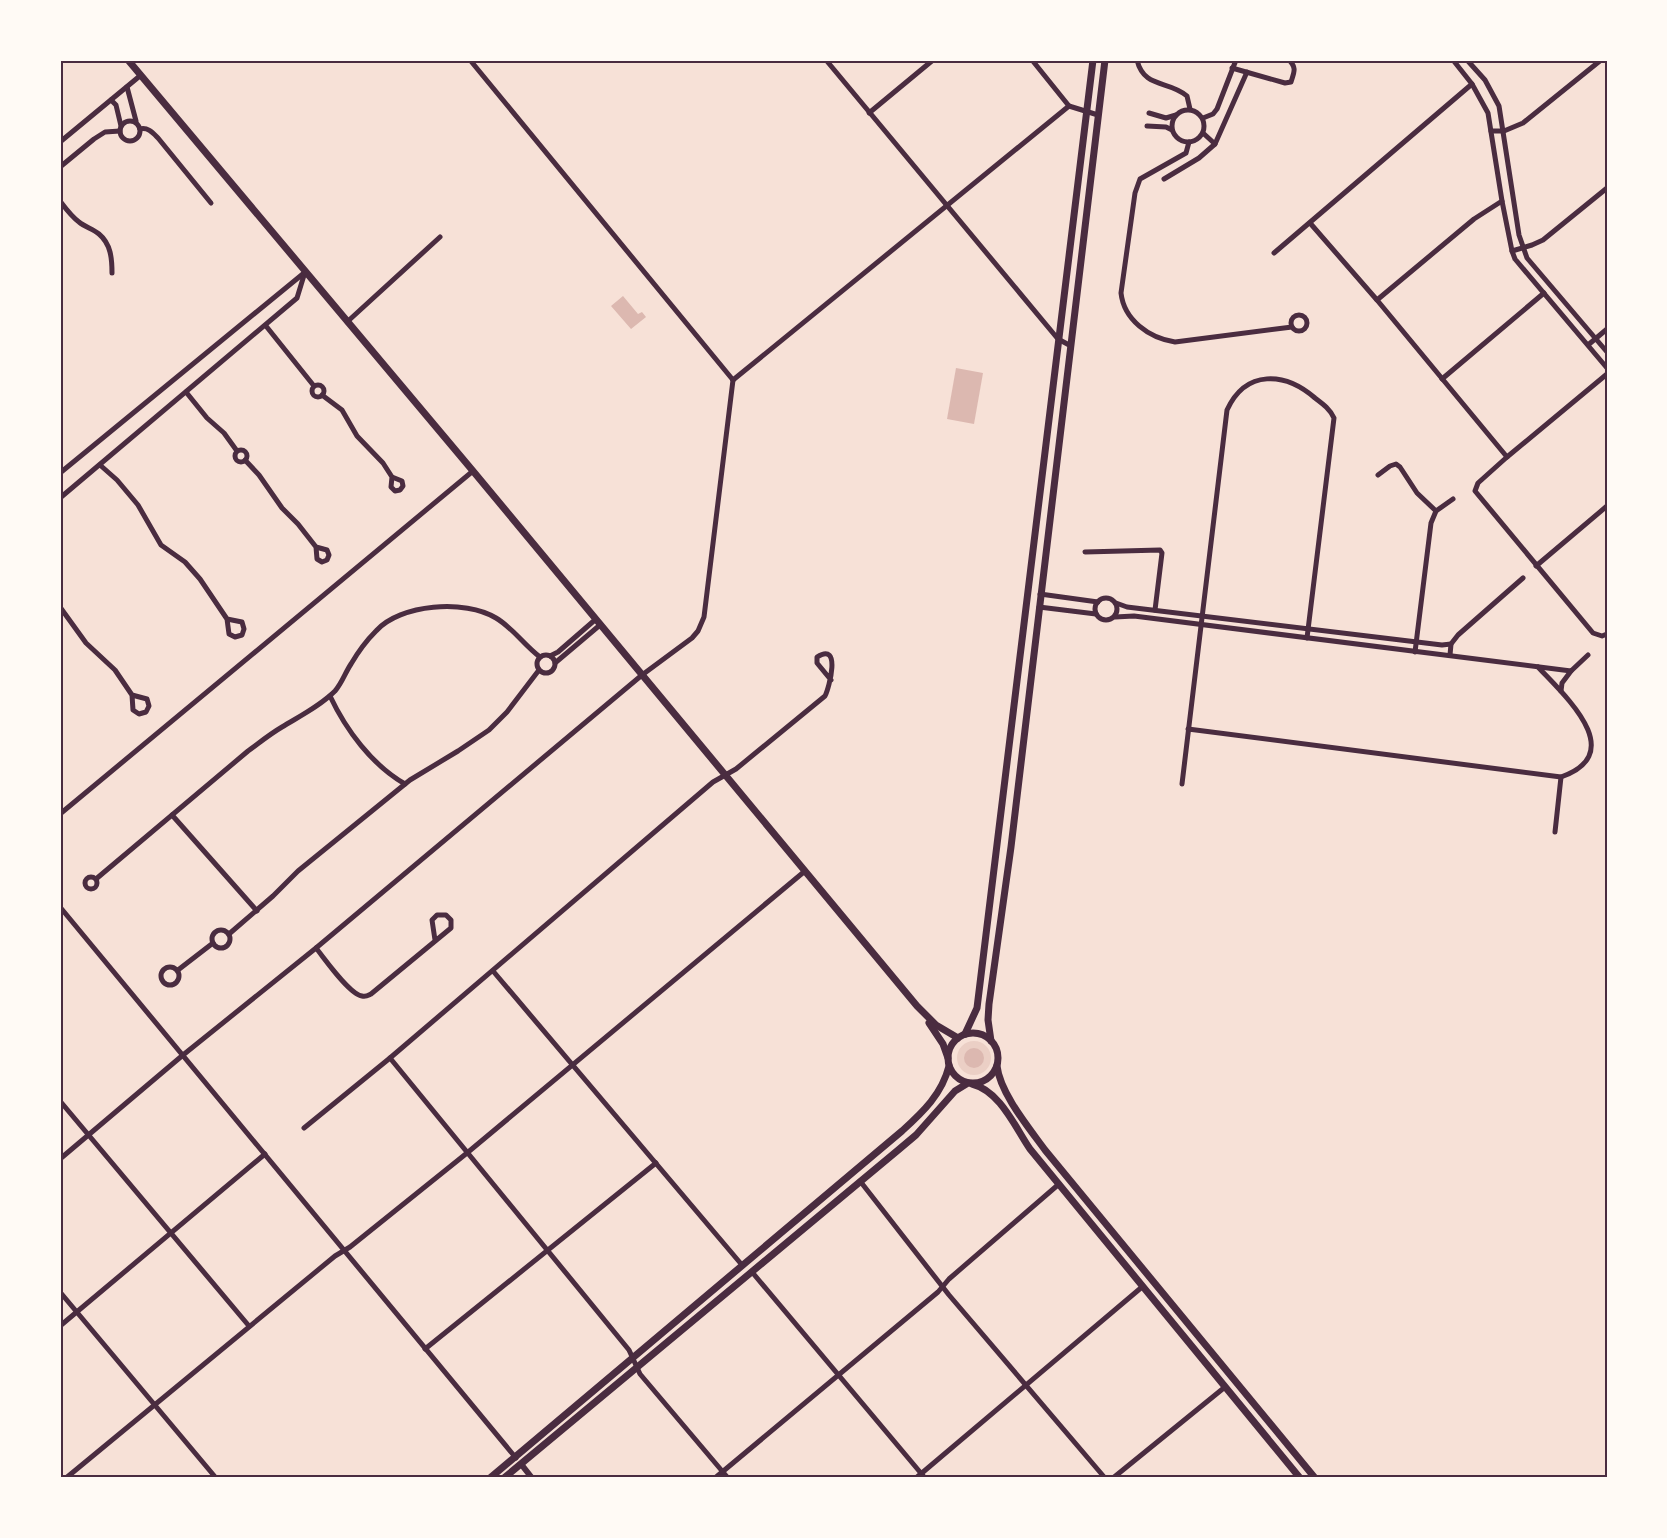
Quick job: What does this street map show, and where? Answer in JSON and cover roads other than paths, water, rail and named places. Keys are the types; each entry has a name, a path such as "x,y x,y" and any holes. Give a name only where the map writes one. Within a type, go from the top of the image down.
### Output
{"main road":[{"path":"128,60 923,1013 943,1044 948,1062 956,1077 981,1086 993,1095 1030,1149 1300,1478"},
{"path":"490,1478 917,1118 939,1092 946,1077 951,1047 961,1036 977,1008 1093,60"},
{"path":"1105,60 1011,847 989,1004 988,1020 991,1041 998,1052 997,1065 1002,1083 1030,1130 1314,1478"},
{"path":"923,1013 936,1025 961,1036 979,1034 991,1041"},
{"path":"504,1478 916,1135 955,1091 970,1083 988,1079 997,1065"}],"street":[{"path":"470,60 733,380"},
{"path":"826,60 1058,339 1071,346"},
{"path":"869,113 933,60"},
{"path":"1032,60 1068,106 1098,115"},
{"path":"1137,60 1141,70 1151,81 1174,88 1187,96 1190,109"},
{"path":"1203,117 1213,114 1216,109 1236,60"},
{"path":"1232,68 1285,83 1291,82 1295,70 1289,60"},
{"path":"1453,60 1472,84 1488,113 1502,201 1515,259 1607,368"},
{"path":"1467,60 1485,80 1499,106 1522,248 1527,258 1607,352"},
{"path":"1491,131 1504,131 1523,123 1601,60"},
{"path":"1164,179 1199,158 1215,144 1247,72"},
{"path":"60,142 141,75"},
{"path":"1274,253 1472,84"},
{"path":"111,100 116,105 123,137 132,141 139,135 139,126 133,115 127,87"},
{"path":"60,1159 642,675 692,638 704,616 733,380 1068,106"},
{"path":"1147,126 1166,127 1172,130 1179,139 1190,142 1200,138 1205,128 1203,117 1190,109 1166,118 1149,113"},
{"path":"1172,130 1176,115"},
{"path":"60,167 93,139 105,132 121,129 128,121 151,131 211,203"},
{"path":"1203,133 1215,144"},
{"path":"1190,142 1186,153 1140,179 1135,193 1120,293 1122,304 1130,317 1146,331 1162,340 1175,342 1292,327"},
{"path":"1512,251 1543,240 1607,188"},
{"path":"60,201 71,216 105,240 110,251 112,273"},
{"path":"1377,300 1474,219 1502,201"},
{"path":"1310,223 1507,457"},
{"path":"347,322 440,237"},
{"path":"60,498 297,298 305,272"},
{"path":"60,473 305,272"},
{"path":"1442,380 1544,292"},
{"path":"266,326 314,386 313,395 319,397 322,395 342,410 357,436 392,477"},
{"path":"1588,345 1607,328"},
{"path":"1607,374 1507,457 1478,483 1475,491 1593,633 1602,636 1607,634"},
{"path":"1182,784 1227,410 1232,399 1241,389 1266,379 1279,379 1303,387 1331,411 1334,418 1307,638"},
{"path":"186,392 207,418 224,433 237,451 236,460 240,462 245,460 259,475 282,508 298,524 316,548"},
{"path":"1378,475 1396,464 1417,493 1436,511"},
{"path":"100,465 117,480 138,505 161,545 192,569 227,620"},
{"path":"60,814 473,471"},
{"path":"1415,652 1431,523 1436,511 1453,498"},
{"path":"1536,566 1607,506"},
{"path":"1085,552 1160,550 1162,553 1155,610"},
{"path":"1450,655 1451,644 1458,635 1523,578"},
{"path":"1040,594 1098,602"},
{"path":"1096,614 1095,607 1098,602 1106,598 1116,603 1155,610 1442,645 1451,644"},
{"path":"1115,617 1118,610 1116,603"},
{"path":"60,607 86,643 115,670 132,695"},
{"path":"96,879 268,736 330,696 337,689 363,646 377,630 394,619 423,609 453,607 480,611 494,616 508,626 540,657"},
{"path":"1039,607 1096,614 1105,621 1115,617 1134,616 1571,671"},
{"path":"540,657 558,652 598,622"},
{"path":"538,670 544,674 550,673 555,663 598,622"},
{"path":"304,1128 493,971 713,782 736,770 825,696 831,680 833,664 831,657 821,654 817,657 817,663 831,680"},
{"path":"1561,691 1562,683 1571,671 1588,655"},
{"path":"550,656 555,663"},
{"path":"229,934 298,871 405,784 489,730 507,712 538,670 540,657"},
{"path":"1188,729 1560,777 1578,769 1586,761 1591,735 1586,721 1538,667"},
{"path":"330,696 347,726 360,743 377,762 405,784"},
{"path":"1555,832 1560,777"},
{"path":"172,815 256,911"},
{"path":"66,1478 249,1326 467,1153 572,1063 805,871"},
{"path":"60,907 532,1478"},
{"path":"316,948 350,989 364,997 371,994 451,928 451,920 446,915 437,915 432,920 435,940"},
{"path":"218,930 224,930 229,934 230,939 226,947 220,948 213,944 213,934 218,930"},
{"path":"178,970 213,944"},
{"path":"493,971 742,1265"},
{"path":"390,1058 629,1350 636,1367 728,1478"},
{"path":"60,1101 249,1326"},
{"path":"60,1326 265,1154"},
{"path":"425,1349 656,1163"},
{"path":"860,1181 1026,1386 1105,1478"},
{"path":"716,1478 944,1286 1059,1184"},
{"path":"752,1272 923,1476"},
{"path":"916,1478 923,1476 1142,1287"},
{"path":"60,1292 216,1478"},
{"path":"1113,1478 1225,1387"}]}
